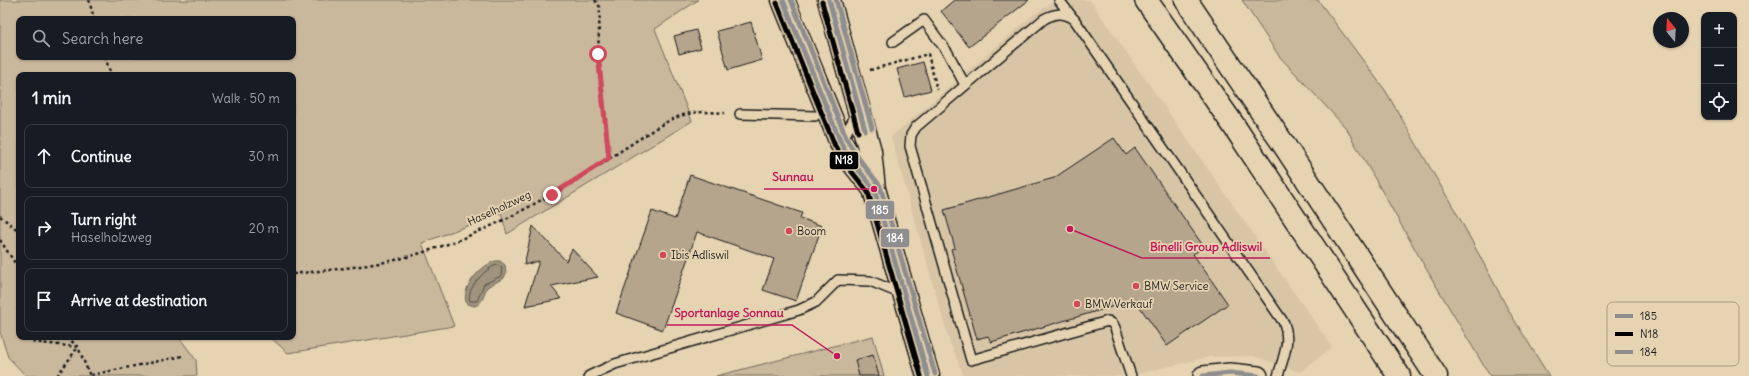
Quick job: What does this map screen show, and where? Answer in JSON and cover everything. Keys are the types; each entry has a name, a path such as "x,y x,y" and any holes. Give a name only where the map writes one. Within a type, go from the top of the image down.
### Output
{"main road":[{"path":"829,0 860,109 870,151 874,189 906,295 928,376"},
{"path":"1146,0 1232,123 1399,376"},
{"path":"1186,0 1436,376"},
{"path":"1192,0 1206,30"},
{"path":"789,4 822,117 841,143 853,164 874,189"}],"street":[{"path":"1203,376 1230,373 1258,376"}],"lane":[{"path":"1059,0 1074,19 1284,323 1288,336 1288,343 1278,376"},
{"path":"1074,19 1066,14 1059,13 1044,19 916,127 910,135 910,146 971,360 1108,321 1113,324 1115,328 1131,376"},
{"path":"893,42 924,20 948,53 965,86"},
{"path":"841,143 860,109"},
{"path":"740,114 822,117"},
{"path":"590,376 615,364 799,310 816,302 838,280 870,281 906,295"}],"path":[{"path":"89,0 93,16"},
{"path":"595,0 600,7 598,54 609,158"},
{"path":"868,71 928,54 940,106"},
{"path":"107,60 110,72"},
{"name":"Haselholzweg","path":"296,274 360,266 396,259 449,244 503,222 552,195 609,158 677,117 694,112 740,114"},
{"path":"0,216 16,229"},
{"path":"0,240 16,264"},
{"path":"31,340 32,342 78,347"},
{"path":"70,340 78,347 91,375 183,356"},
{"path":"57,376 78,347"}],"shaded area":[{"path":"0,0 698,0 655,29 692,121 507,234 501,213 422,243 454,326 288,353 273,340 296,340 296,72 16,72 16,340 181,340 196,360 197,376 26,376 8,357 0,332"},
{"path":"1056,0 1090,0 1332,347 1300,372 1254,356 1209,357 1129,376 964,376 949,340 891,137 1032,16"},
{"path":"1242,0 1318,0 1385,90 1460,219 1510,313 1549,376 1490,376 1432,279 1346,128 1279,56"},
{"path":"873,336 884,376 716,376"}],"water":[{"path":"496,261 500,261 505,265 506,273 504,278 487,287 482,300 478,304 475,306 467,304 465,298 466,291 473,278 484,267"}],"building":[{"path":"954,0 1029,0 969,47 941,11"},
{"path":"751,22 762,60 728,70 717,31"},
{"path":"696,30 701,48 679,54 674,36"},
{"path":"923,62 931,90 905,97 897,69"},
{"path":"1114,138 1126,155 1135,148 1204,247 1193,254 1228,304 1167,346 1135,300 991,342 988,336 977,339 951,249 955,248 944,210 1054,178"},
{"name":"Ibis Adliswil","path":"690,175 802,213 800,218 822,226 796,301 763,290 774,259 697,232 663,330 616,313 652,211 675,219"},
{"path":"533,226 566,261 572,249 598,277 551,286 561,299 525,306 539,261 524,265"},
{"path":"873,355 879,376 859,376 855,360"}],"transit line":[{"name":"185","path":"783,0 841,143 853,163 874,189 928,376"},
{"name":"184","path":"791,0 847,140 859,159 880,186 935,374"},
{"name":"185","path":"829,0 865,130"},
{"name":"184","path":"836,0 872,128"},
{"name":"N18","path":"822,2 858,132"},
{"name":"N18","path":"777,3 835,146 848,167 868,192 921,376"},
{"name":"185","path":"1203,376 1230,373 1258,376"}],"place":[{"name":"Sunnau","path":"874,189"},
{"name":"Binelli Group Adliswil","path":"1070,229"},
{"name":"Boom","path":"789,231"},
{"name":"Ibis Adliswil","path":"663,255"},
{"name":"BMW Service","path":"1136,286"},
{"name":"BMW Verkauf","path":"1077,304"},
{"name":"Sportanlage Sonnau","path":"837,356"}],"route":[{"path":"552,195 609,158 598,54"}]}
